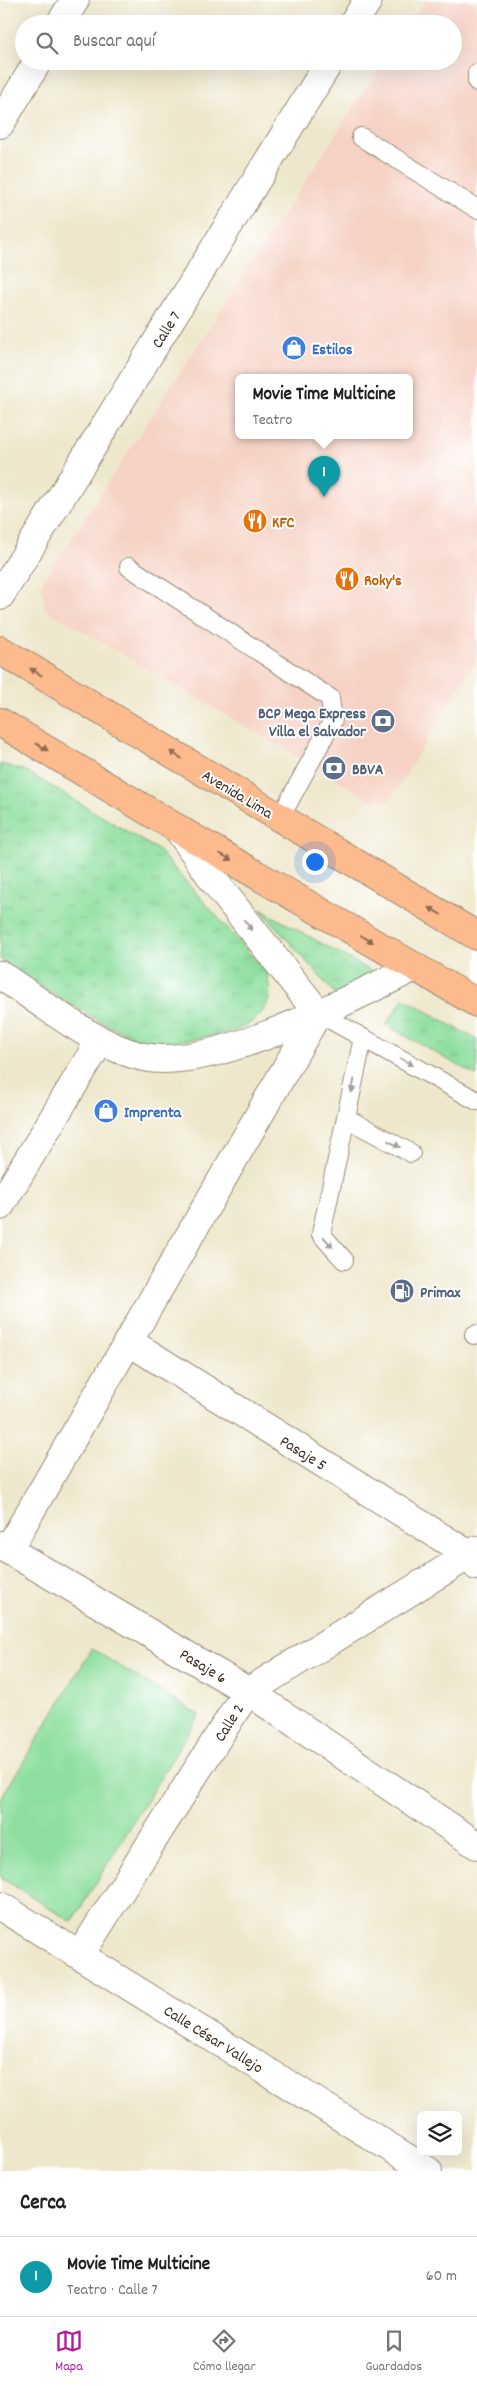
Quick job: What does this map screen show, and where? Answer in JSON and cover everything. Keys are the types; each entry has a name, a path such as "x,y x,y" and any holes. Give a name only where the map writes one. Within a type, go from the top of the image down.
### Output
{"main road":[{"name":"Avenida Lima","path":"0,650 477,936"},
{"path":"0,722 178,829 477,1003"}],"street":[{"path":"66,15 75,0"},
{"path":"359,15 368,0"},
{"path":"0,124 33,70"},
{"name":"Calle 7","path":"0,596 324,70"},
{"path":"178,829 214,881 318,1013"},
{"path":"0,975 100,1041 145,1058 181,1058 233,1047 318,1013 415,967"},
{"path":"4,1547 128,1341 318,1013"},
{"path":"0,1206 100,1041"},
{"name":"Pasaje 5","path":"128,1341 474,1556"},
{"name":"Pasaje 6","path":"4,1547 249,1692 477,1844"},
{"name":"Calle 2","path":"80,1955 246,1693 474,1556"},
{"name":"Calle César Vallejo","path":"0,1906 428,2171"}],"lane":[{"path":"477,73 477,82"},
{"path":"361,137 477,208"},
{"path":"130,567 330,698 333,720 280,818"},
{"path":"318,1013 477,1101"},
{"path":"344,1260 321,1234 363,1038"},
{"path":"346,1118 411,1154"}],"shaded area":[{"path":"425,0 471,0 477,4 477,659 390,800 371,800 45,609 41,585 378,70 462,70 462,15 415,15"}],"green space":[{"path":"0,764 24,770 158,850 267,973 270,996 266,1006 257,1018 244,1026 222,1034 171,1042 154,1042 139,1039 77,1008 0,960"},
{"path":"260,909 378,975 336,995"},
{"path":"404,998 477,1040 477,1076 386,1025"},
{"path":"92,1649 199,1715 72,1922 0,1877 0,1800"}],"place":[{"name":"Estilos","path":"294,348"},
{"name":"Movie Time Multicine","path":"324,497"},
{"name":"KFC","path":"255,521"},
{"name":"Roky's","path":"347,579"},
{"name":"BCP Mega Express Villa el Salvador","path":"383,721"},
{"name":"BBVA","path":"334,768"},
{"name":"Imprenta","path":"106,1111"},
{"name":"Primax","path":"402,1291"}]}
